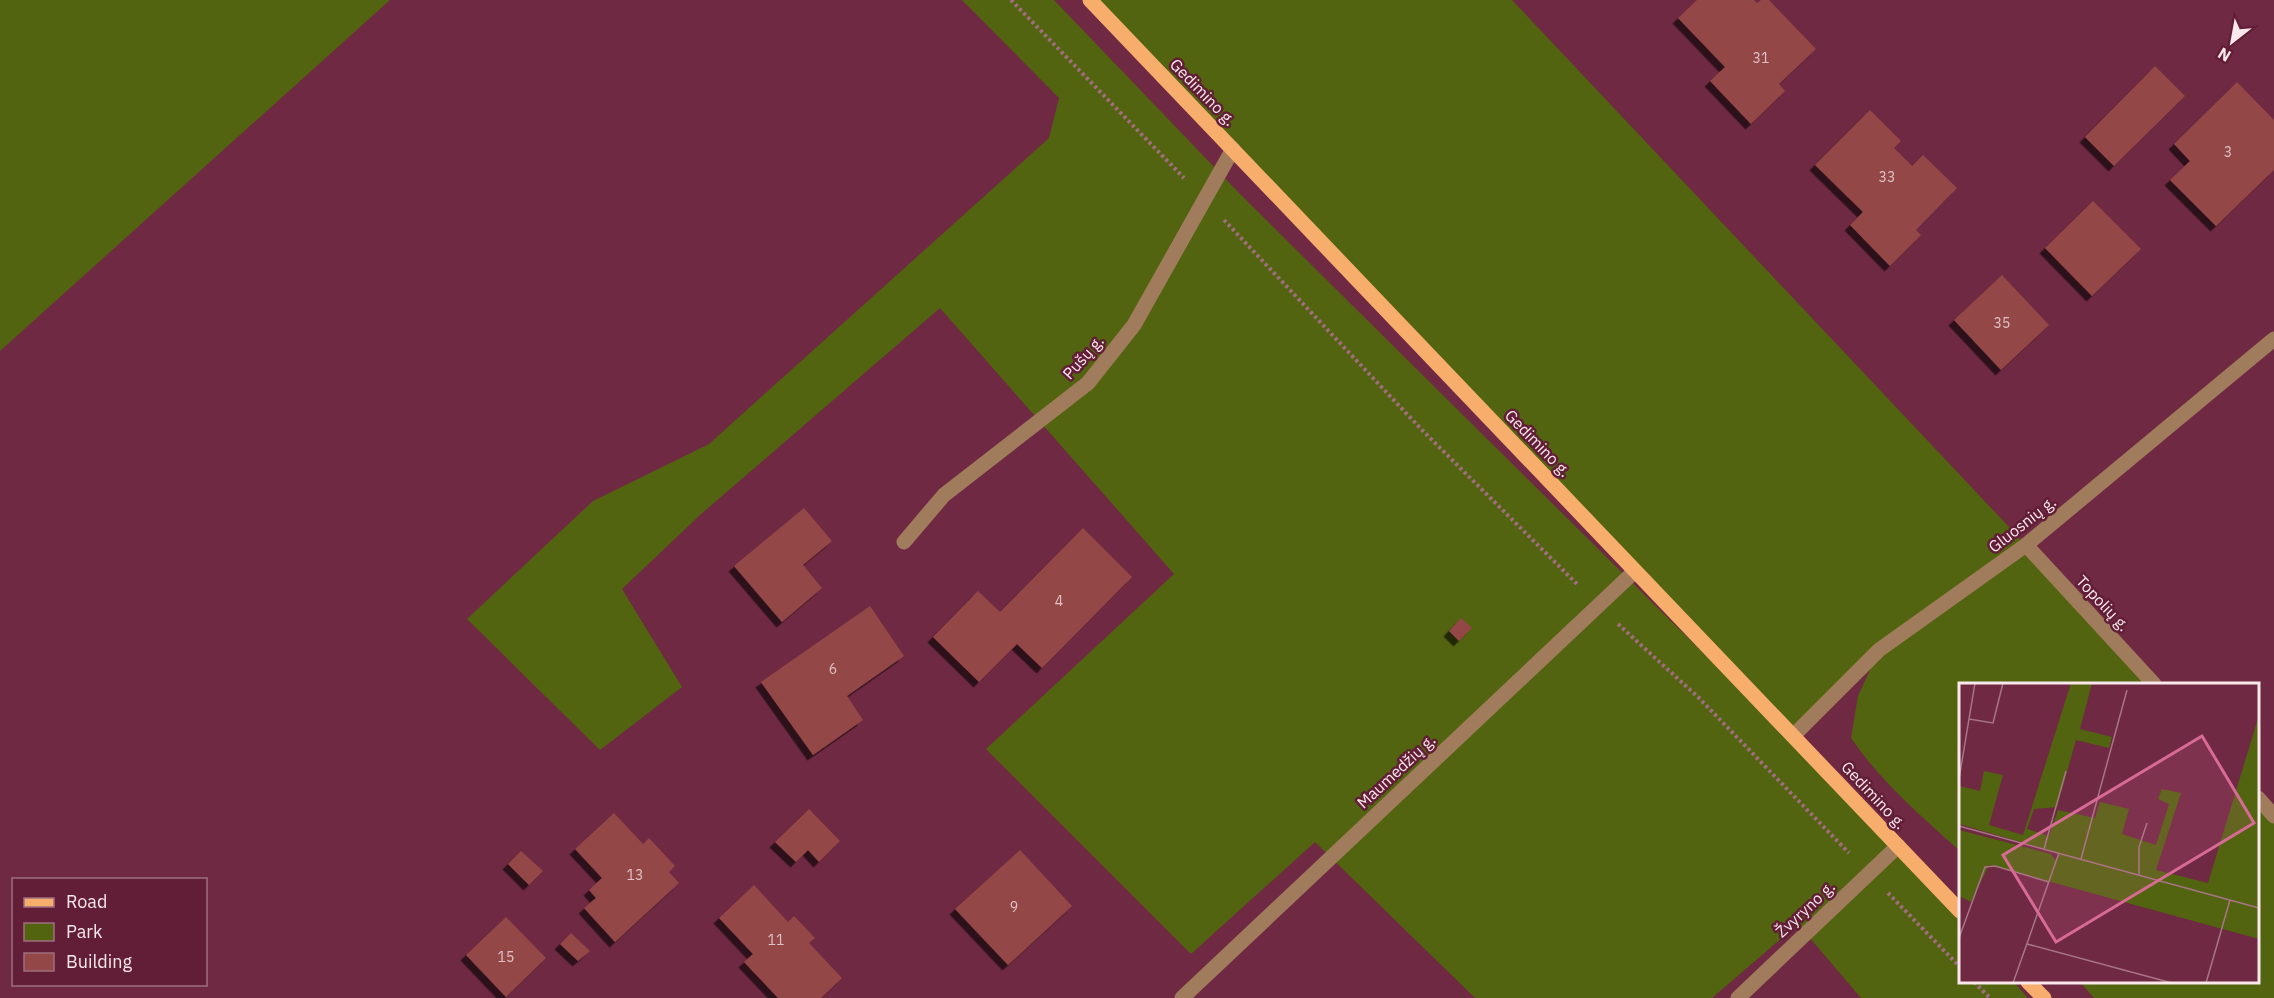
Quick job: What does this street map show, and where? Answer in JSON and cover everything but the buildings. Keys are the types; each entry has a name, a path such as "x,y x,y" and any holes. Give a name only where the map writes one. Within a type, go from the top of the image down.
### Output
{"main road":[{"name":"Gedimino g.","path":"1090,0 1959,910"},
{"path":"2030,983 2044,998"}],"street":[{"name":"Pušų g.","path":"903,542 944,495 1088,383 1134,325 1233,149"},
{"name":"Gluosnių g.","path":"1793,736 1879,650 2026,546 2274,339"},
{"name":"Topolių g.","path":"2026,546 2153,683"},
{"name":"Maumedžių g.","path":"1182,998 1635,571"},
{"path":"2259,799 2274,816"},
{"name":"Žvyryno g.","path":"1738,998 1898,846"}],"path":[{"path":"1011,0 1205,199 1422,429 1599,605 1699,698 1959,966"},
{"path":"1976,983 1990,998"}],"green space":[{"path":"0,0 390,0 0,351"},
{"path":"962,0 1054,0 1240,194 1898,846 1959,918 1959,983 2015,983 2028,998 1861,998 1798,924 1712,998 1475,998 1315,842 1191,954 986,749 1174,574 940,308 700,515 622,589 682,687 600,750 467,619 593,501 709,444 1049,138 1059,98"},
{"path":"1090,0 1512,0 2153,683 1959,683 1959,850 1875,770 1851,738 1858,696 1878,652 1793,736"},
{"path":"2259,799 2274,816 2274,998 2094,998 2081,983 2259,983"}]}
